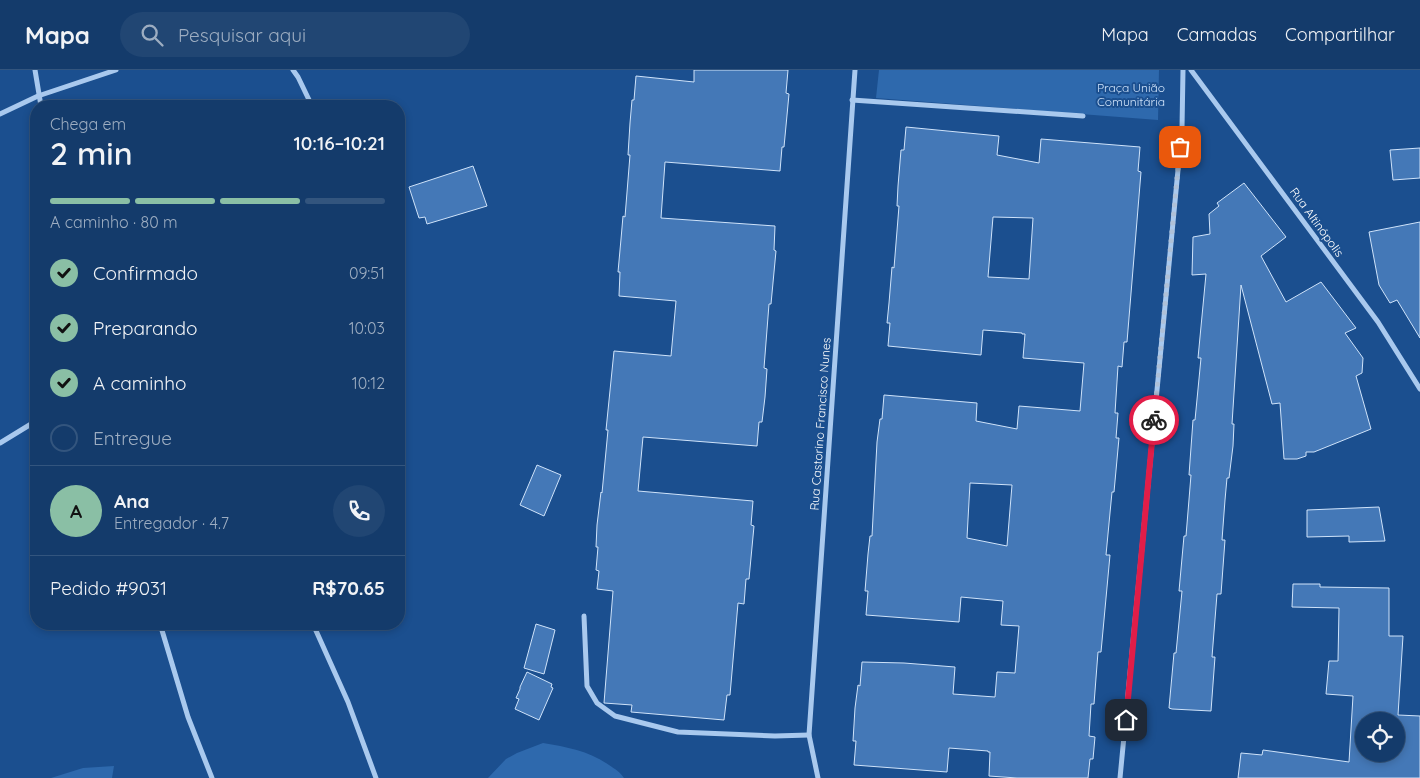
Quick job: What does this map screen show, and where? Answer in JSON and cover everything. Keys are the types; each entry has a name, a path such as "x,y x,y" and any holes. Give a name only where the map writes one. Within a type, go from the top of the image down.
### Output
{"street":[{"path":"35,70 39,100"},
{"path":"0,114 38,96 116,70"},
{"path":"293,70 309,100"},
{"name":"Rua Castorino Francisco Nunes","path":"818,778 809,735 855,70"},
{"path":"1120,778 1182,128 1183,70"},
{"name":"Rua Altinópolis","path":"1191,70 1378,322 1420,389"},
{"path":"852,100 1083,116"},
{"path":"0,443 30,425"},
{"path":"584,616 587,686 597,703 615,716 678,732 775,736 809,735"},
{"path":"162,630 188,717 212,778"},
{"path":"316,630 348,702 376,778"}],"green space":[{"name":"Praça União Comunitária","path":"879,70 1159,70 1158,120 876,98"},
{"path":"543,743 569,748 594,756 615,769 624,778 488,778 506,759"},
{"path":"114,766 112,778 51,778 83,768"}],"building":[{"path":"694,70 788,70 786,93 789,94 780,171 665,162 661,218 775,226 774,250 776,251 771,304 769,304 764,368 767,369 765,397 762,422 759,422 757,446 643,437 638,491 753,501 751,525 754,526 749,579 746,579 744,604 738,603 730,695 727,695 724,720 631,712 632,705 604,703 613,591 597,589 599,571 596,570 597,525 602,493 614,351 671,356 676,301 619,296 620,272 618,272 623,216 625,217 630,155 628,155 630,123 636,76 694,82"},
{"path":"906,127 999,136 997,155 1039,163 1041,139 1140,147 1138,171 1141,172 1127,342 1124,342 1122,367 1118,366 1115,413 1118,413 1116,438 1119,438 1106,555 1110,555 1101,652 1098,652 1094,704 1091,704 1089,736 1095,737 1093,759 1090,759 1088,778 989,776 990,752 949,748 947,772 854,765 856,741 853,741 855,708 858,685 860,686 862,662 955,667 953,694 995,697 997,672 1015,673 1019,626 1001,625 1003,601 961,597 959,622 866,615 868,591 865,591 870,536 872,536 877,442 880,419 882,419 884,395 977,403 976,421 1017,429 1019,406 1080,411 1084,363 1023,358 1025,334 1022,333 983,330 981,355 888,346 890,323 887,323 899,206 897,206 898,186 901,150 904,150","holes":["993,217 1033,218 1029,279 988,277","970,483 1012,485 1007,546 967,538"]},
{"path":"1420,148 1420,178 1393,180 1390,150"},
{"path":"473,166 487,206 427,224 425,217 419,218 409,187"},
{"path":"1244,183 1286,237 1261,256 1286,302 1321,282 1356,328 1345,333 1363,358 1362,373 1356,376 1371,429 1314,452 1306,452 1306,456 1297,459 1284,459 1280,403 1272,404 1241,285 1232,424 1234,424 1233,446 1225,500 1222,540 1225,540 1221,594 1217,594 1212,657 1215,657 1211,711 1172,709 1169,708 1182,591 1179,591 1184,536 1186,536 1193,420 1195,420 1201,358 1198,358 1206,274 1192,275 1193,237 1210,234 1209,214 1219,206 1217,203"},
{"path":"1420,222 1420,338 1397,300 1390,303 1379,285 1369,232"},
{"path":"537,465 561,475 544,516 520,505"},
{"path":"1379,507 1385,541 1349,542 1349,536 1307,537 1307,510"},
{"path":"1293,584 1320,584 1320,587 1389,588 1389,636 1403,636 1398,712 1355,712 1355,762 1405,762 1405,715 1420,716 1420,778 1238,778 1241,753 1262,755 1263,750 1349,762 1353,696 1326,694 1329,661 1338,661 1339,608 1292,607"},
{"path":"536,624 555,630 544,674 524,668"},
{"path":"527,672 552,684 551,687 553,688 539,720 515,709 519,699 516,698"}],"way so far":[{"path":"1154,420 1180,147"}],"route":[{"path":"1126,720 1154,420"}]}
